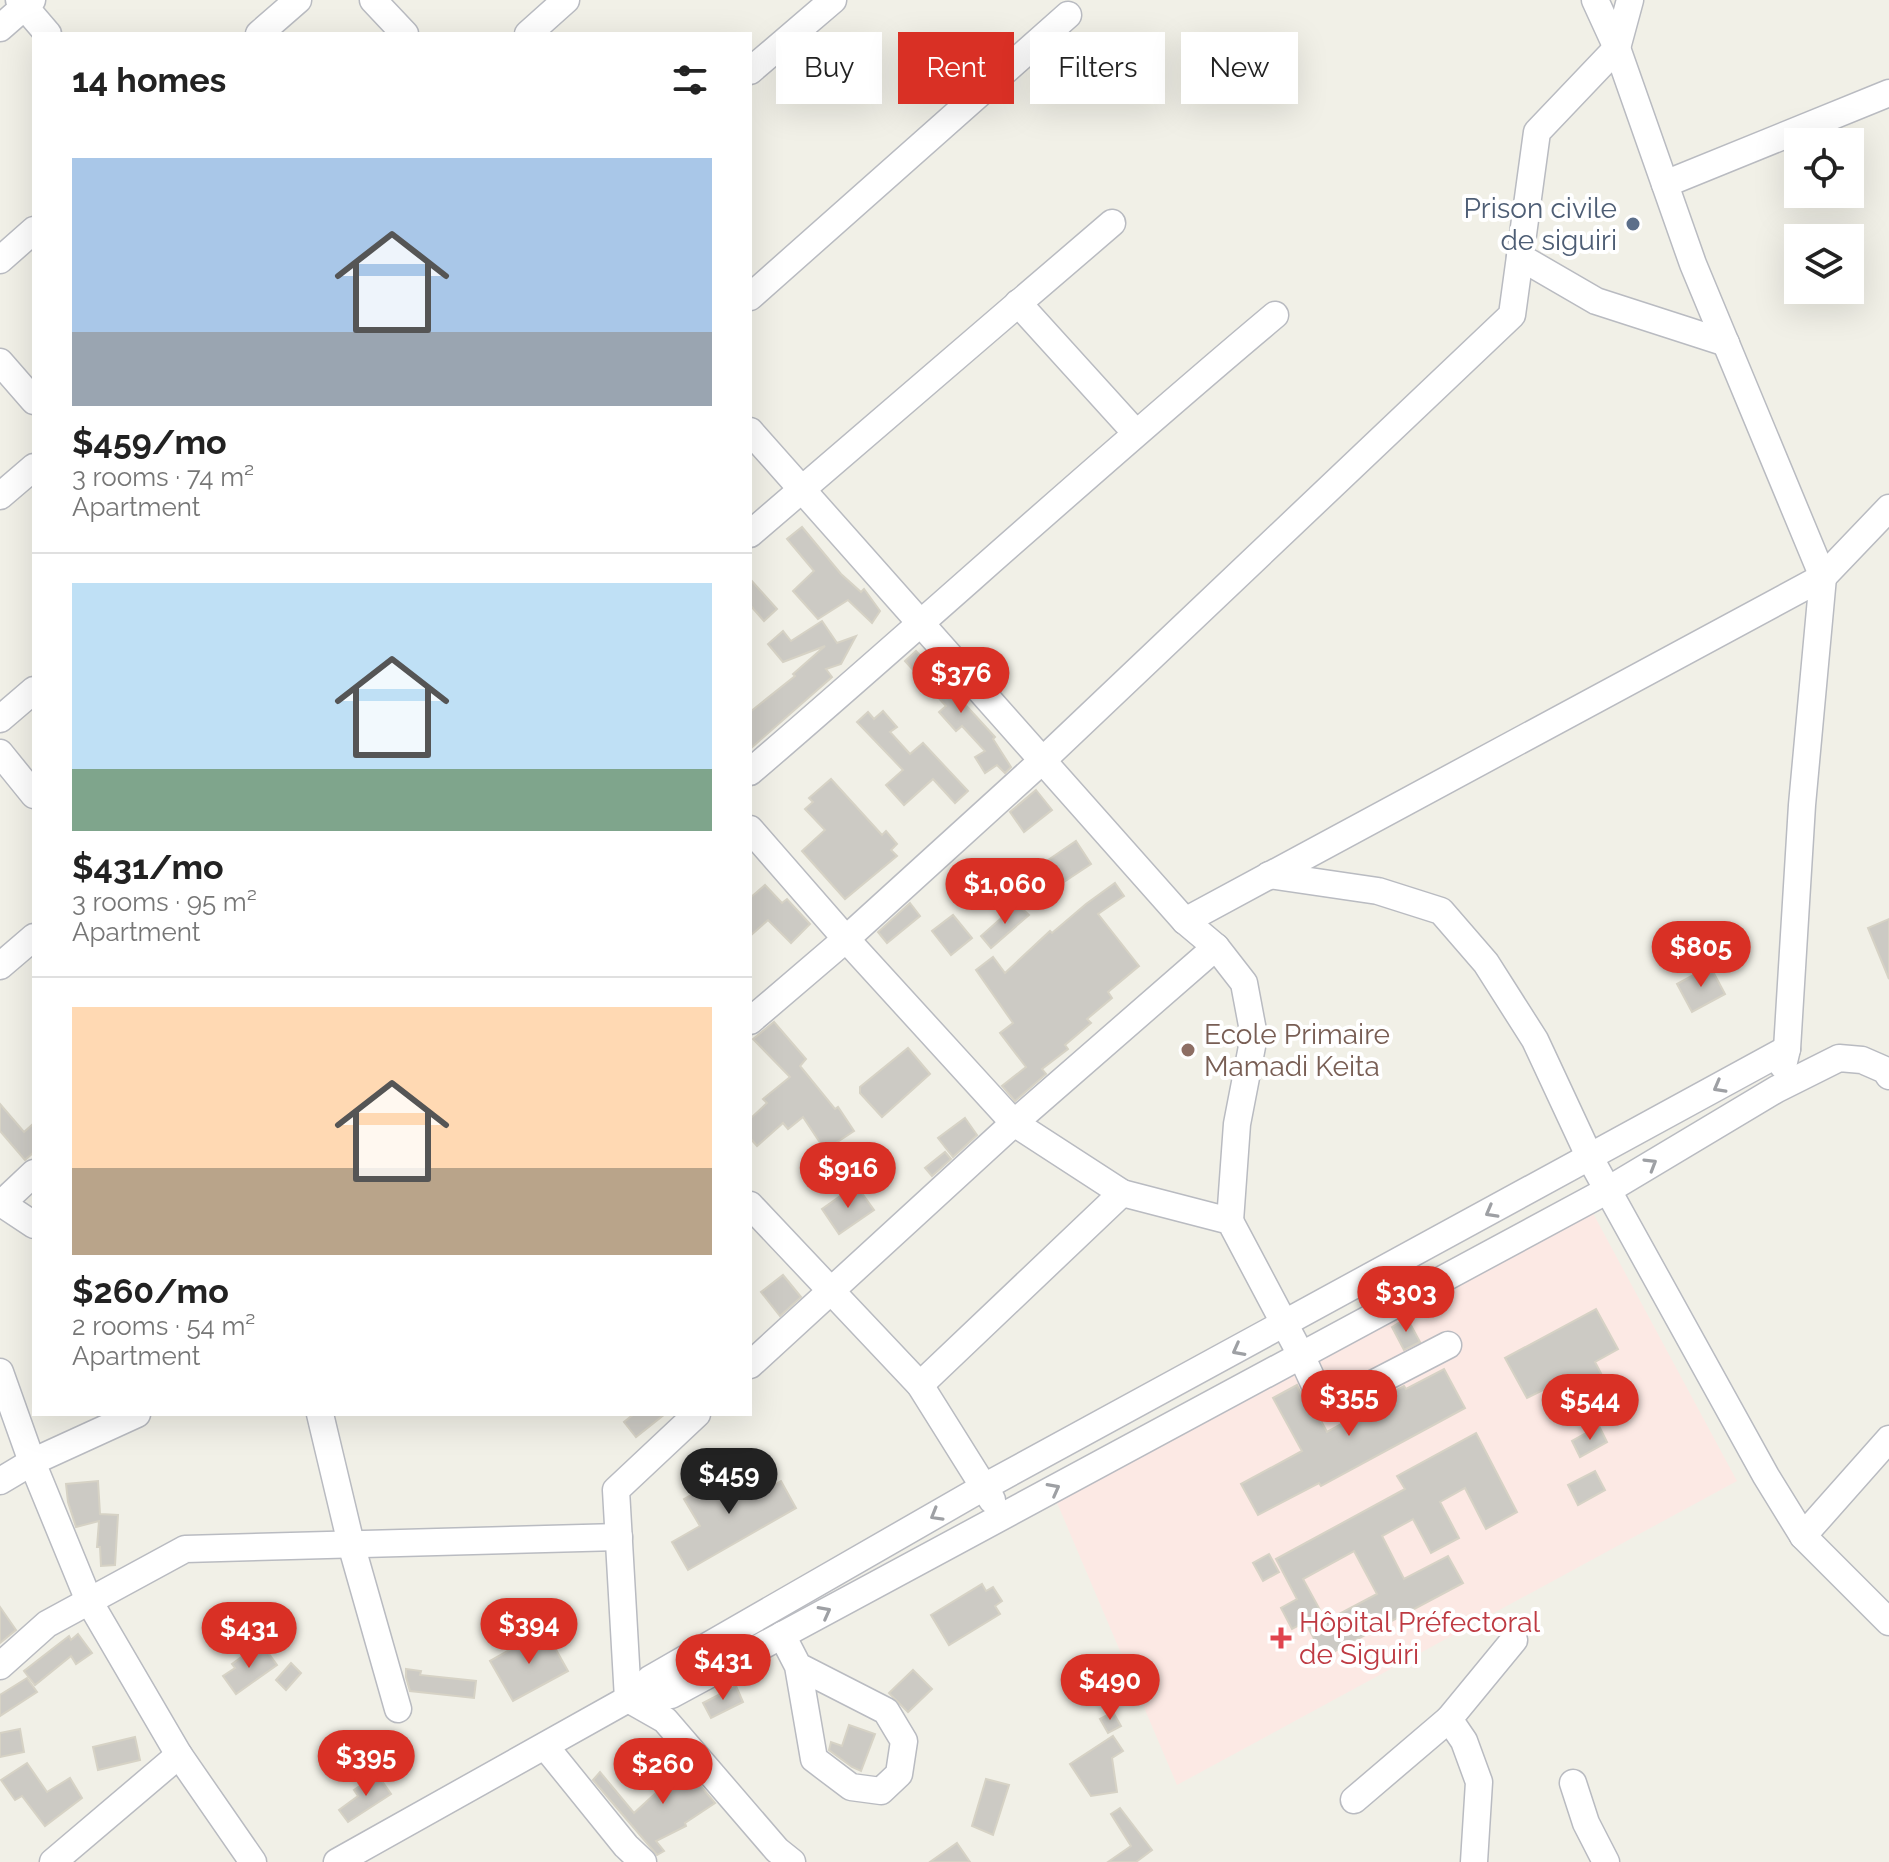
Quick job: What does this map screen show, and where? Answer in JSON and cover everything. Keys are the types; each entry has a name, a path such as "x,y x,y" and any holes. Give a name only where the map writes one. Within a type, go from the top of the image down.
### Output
{"street":[{"path":"261,32 298,0"},
{"path":"373,0 403,32"},
{"path":"530,32 566,0"},
{"path":"752,69 833,0"},
{"path":"1595,0 1617,48 1693,264 1823,577 1802,805 1787,1049 1777,1089"},
{"path":"752,1019 846,939 1043,760 1512,315 1537,132 1617,48 1630,0"},
{"path":"0,28 25,2 47,32"},
{"path":"752,295 1068,15"},
{"path":"1665,184 1889,93"},
{"path":"752,532 1112,223"},
{"path":"0,260 32,232"},
{"path":"1520,257 1596,301 1726,343"},
{"path":"1018,303 1135,432"},
{"path":"752,770 923,624 1135,432 1275,315"},
{"path":"0,362 32,399"},
{"path":"752,433 1185,921 1216,947 1244,983 1254,1036 1237,1124 1230,1221 1322,1401 1332,1405 1448,1345"},
{"path":"0,496 32,469"},
{"path":"1185,921 1823,577 1889,508"},
{"path":"0,719 32,692"},
{"path":"0,753 32,793"},
{"path":"752,831 1014,1123 1122,1193 1230,1221"},
{"path":"1269,875 1378,891 1441,911 1486,963 1535,1040 1590,1158 1766,1476 1803,1536 1889,1622"},
{"path":"0,966 32,939"},
{"path":"752,1363 1014,1123 1216,947"},
{"path":"337,1862 628,1699 650,1679 984,1487 1787,1049"},
{"path":"628,1699 671,1695 1608,1190 1777,1089 1839,1058 1862,1060 1885,1070 1889,1076"},
{"path":"32,1175 1,1204 32,1224"},
{"path":"920,1385 1122,1193"},
{"path":"752,1207 920,1385 1002,1517"},
{"path":"0,1372 32,1462 89,1601 179,1755 253,1862"},
{"path":"0,1481 32,1462 133,1416"},
{"path":"320,1416 351,1544 398,1709"},
{"path":"628,1699 616,1490 695,1416"},
{"path":"1803,1536 1889,1439"},
{"path":"0,1666 47,1624 185,1549 619,1537"},
{"path":"782,1635 798,1666 814,1759 851,1787 881,1791 899,1774 904,1741 886,1711 798,1666"},
{"path":"1354,1800 1449,1719 1514,1640"},
{"path":"628,1699 665,1720 780,1858"},
{"path":"1449,1719 1464,1741 1479,1782 1474,1862"},
{"path":"545,1746 628,1857"},
{"path":"53,1862 179,1755"},
{"path":"1573,1783 1586,1823 1606,1862"}],"shaded area":[{"name":"Hôpital Préfectoral de Siguiri","path":"1587,1202 1737,1481 1177,1785 1052,1491"}],"building":[{"path":"802,527 841,574 861,592 864,589 880,611 872,623 848,600 818,619 793,591 814,571 787,539"},
{"path":"752,581 777,609 764,621 752,607"},
{"path":"822,621 837,643 856,636 841,664 826,669 832,677 752,747 752,710 795,676 793,674 825,646 783,662 768,644 783,631 791,641"},
{"path":"916,651 995,737 993,739 1011,767 1005,773 997,765 985,773 975,757 985,751 962,726 956,731 939,712 946,706 905,661"},
{"path":"883,711 897,727 890,732 910,754 923,743 968,791 955,803 933,779 904,805 886,785 903,770 857,722 868,712 874,719"},
{"path":"831,779 882,835 886,831 897,844 891,850 897,856 845,899 802,851 825,830 805,809 813,802 809,798"},
{"path":"1036,790 1052,810 1024,832 1010,812"},
{"path":"1076,841 1091,864 1053,889 1038,867"},
{"path":"1115,883 1124,896 1098,914 1139,966 1108,992 1112,998 1087,1019 1091,1023 1065,1045 1068,1049 1042,1069 1046,1074 1015,1101 1002,1086 1026,1067 1000,1033 1013,1023 976,970 993,957 1005,973 1050,931 1052,933"},
{"path":"765,885 782,903 787,899 810,924 791,943 768,920 752,934 752,896"},
{"path":"910,903 920,916 887,943 878,932"},
{"path":"1017,904 1029,915 991,948 981,936"},
{"path":"953,915 972,938 951,955 932,931"},
{"path":"1889,919 1889,979 1868,928"},
{"path":"1710,966 1725,994 1692,1012 1677,984"},
{"path":"774,1022 806,1059 800,1066 835,1109 838,1107 854,1131 825,1150 803,1117 788,1129 783,1123 757,1146 752,1140 752,1117 767,1103 763,1099 790,1077 753,1039"},
{"path":"908,1048 930,1074 882,1117 860,1093 860,1087"},
{"path":"0,1104 24,1132 32,1125 32,1154 25,1160 0,1131"},
{"path":"965,1118 977,1135 953,1157 938,1138"},
{"path":"945,1152 951,1159 932,1176 925,1168"},
{"path":"856,1185 874,1210 839,1234 822,1209"},
{"path":"783,1275 801,1297 780,1316 761,1292"},
{"path":"1596,1309 1618,1349 1595,1362 1604,1379 1558,1403 1549,1387 1527,1398 1505,1358"},
{"path":"1407,1318 1420,1342 1404,1350 1392,1327"},
{"path":"1444,1369 1465,1408 1321,1486 1319,1483 1258,1515 1241,1484 1302,1451 1273,1398 1297,1385 1307,1408 1319,1417 1327,1432 1389,1398 1387,1395 1404,1386 1406,1389"},
{"path":"632,1416 662,1416 636,1437 624,1422"},
{"path":"1599,1426 1607,1442 1580,1457 1572,1441"},
{"path":"1476,1433 1517,1512 1486,1529 1465,1488 1440,1502 1459,1538 1431,1553 1413,1519 1382,1536 1404,1579 1448,1556 1463,1583 1324,1657 1305,1622 1292,1629 1281,1608 1297,1599 1276,1559 1405,1489 1397,1476","holes":["1354,1551 1377,1594 1326,1621 1303,1579"]},
{"path":"738,1468 754,1496 781,1481 796,1508 688,1570 672,1542 700,1526 684,1499"},
{"path":"1595,1471 1605,1490 1578,1505 1568,1485"},
{"path":"98,1481 100,1514 118,1515 115,1565 101,1566 100,1547 97,1547 99,1521 76,1527 68,1502 66,1484"},
{"path":"1269,1554 1279,1572 1263,1581 1253,1563"},
{"path":"982,1584 986,1591 993,1587 1002,1601 995,1606 1000,1614 949,1645 931,1615"},
{"path":"0,1607 16,1630 0,1643"},
{"path":"545,1630 568,1671 513,1701 490,1661"},
{"path":"78,1634 92,1653 76,1664 71,1656 35,1685 24,1671 69,1636 71,1640"},
{"path":"264,1647 277,1665 236,1694 223,1676 235,1668 232,1664 250,1651 253,1655"},
{"path":"291,1663 301,1673 286,1690 276,1680"},
{"path":"406,1669 421,1671 420,1675 476,1681 474,1698 410,1691"},
{"path":"913,1670 932,1689 908,1712 889,1693"},
{"path":"27,1678 37,1692 0,1716 0,1695"},
{"path":"736,1686 743,1702 711,1718 703,1703"},
{"path":"1113,1712 1121,1726 1108,1733 1100,1719"},
{"path":"849,1725 875,1734 861,1771 829,1750 831,1742 842,1746"},
{"path":"20,1729 24,1752 0,1757 0,1733"},
{"path":"1113,1736 1123,1751 1112,1758 1117,1792 1091,1796 1070,1764"},
{"path":"135,1737 140,1760 98,1770 93,1747"},
{"path":"679,1760 715,1803 685,1823 686,1826 656,1841 664,1851 657,1855 593,1780 600,1772 634,1813 669,1781 664,1774"},
{"path":"27,1763 47,1792 70,1778 82,1798 45,1826 22,1796 15,1800 1,1780"},
{"path":"377,1774 391,1794 348,1822 339,1810 358,1796 354,1790"},
{"path":"986,1779 1009,1785 993,1835 972,1826"},
{"path":"1120,1808 1152,1850 1136,1862 1108,1862 1131,1846 1111,1814"},
{"path":"957,1843 970,1862 930,1862"}],"place":[{"name":"Prison civile de siguiri","path":"1633,224"},
{"name":"Ecole Primaire Mamadi Keita","path":"1188,1050"},
{"name":"Hôpital Préfectoral de Siguiri","path":"1281,1638"}]}
